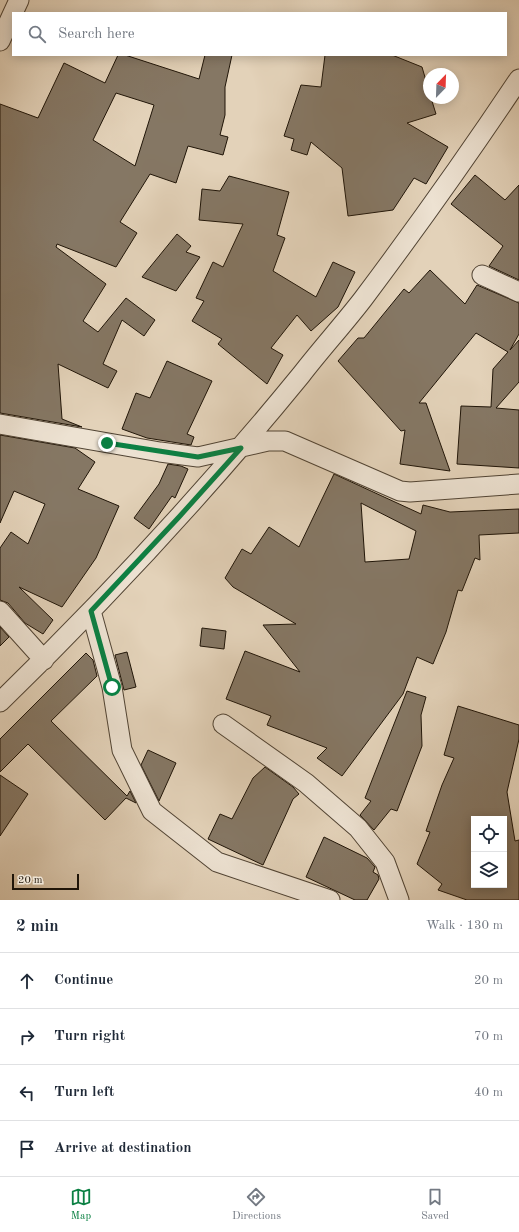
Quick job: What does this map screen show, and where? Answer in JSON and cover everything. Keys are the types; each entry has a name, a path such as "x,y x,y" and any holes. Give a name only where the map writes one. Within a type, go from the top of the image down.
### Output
{"street":[{"path":"13,12 19,0"},
{"path":"0,41 12,15"},
{"path":"0,702 44,660 91,611 241,448 362,300 452,179 519,79"},
{"path":"482,275 519,292"},
{"path":"0,424 198,457 268,441 285,441 405,492 519,484"},
{"path":"0,611 44,660"},
{"path":"91,611 112,687 122,750 152,811 217,862 330,900"},
{"path":"223,724 306,783 358,828 385,862 399,900"}],"building":[{"path":"118,56 128,56 199,79 205,56 232,56 225,87 225,115 220,135 228,137 223,155 188,146 176,183 150,174 120,222 137,233 116,267 57,244 56,247 106,284 83,321 98,332 126,298 155,320 144,336 122,320 103,364 117,371 108,388 58,364 62,419 82,427 0,413 0,104 38,118 64,63 105,83","holes":["116,93 154,105 135,166 93,140"]},
{"path":"325,56 394,56 422,67 423,104 433,104 436,114 407,123 448,147 426,184 414,178 393,210 348,216 342,168 311,142 307,155 291,150 294,139 284,136 301,85 321,87"},
{"path":"475,175 505,200 519,185 519,280 489,266 503,246 451,204"},
{"path":"229,176 289,192 277,235 285,238 273,271 316,297 333,262 355,272 338,307 311,331 297,315 271,348 283,355 267,384 218,344 222,339 192,321 204,301 196,298 213,262 223,267 243,224 199,220 202,189 220,191"},
{"path":"177,234 191,246 186,252 200,257 176,291 142,277"},
{"path":"430,270 465,304 477,285 519,303 519,334 510,350 519,340 519,382 496,408 519,410 519,468 457,464 461,406 491,407 493,369 508,352 476,333 419,403 426,403 450,471 400,464 405,430 401,431 338,361 358,338 364,338 404,289 409,293"},
{"path":"167,361 212,381 187,434 194,437 191,445 147,438 122,429 136,393 150,398"},
{"path":"0,435 75,448 95,462 78,489 119,506 96,558 62,607 19,587 53,620 43,634 25,623 8,603 0,600 0,548 11,532 28,544 45,504 14,491 0,523"},
{"path":"168,464 181,466 188,469 175,498 172,496 149,529 134,518 159,484"},
{"path":"334,474 421,514 423,505 450,512 519,509 519,533 479,535 480,560 475,558 462,591 458,590 446,632 433,664 417,657 403,694 342,776 317,758 327,748 267,725 271,716 226,699 245,651 300,672 263,625 296,624 233,587 225,578 242,549 251,554 269,527 299,547","holes":["361,503 416,531 409,559 365,562"]},
{"path":"0,627 9,637 0,646"},
{"path":"202,628 226,631 224,649 200,646"},
{"path":"127,652 136,687 124,690 115,655"},
{"path":"86,653 93,660 97,676 51,721 127,796 130,791 136,803 126,798 105,820 28,744 0,772 0,739"},
{"path":"407,691 426,697 421,715 422,746 397,811 391,809 374,830 360,815 371,801 365,798"},
{"path":"458,706 519,725 519,739 507,792 515,841 519,840 519,900 467,900 438,890 442,884 417,864 430,832 426,831 442,785 454,758 444,755"},
{"path":"148,750 176,763 159,801 141,765"},
{"path":"265,767 293,787 299,794 293,799 263,865 208,839 220,814 232,819 253,778"},
{"path":"0,775 28,794 0,836"},
{"path":"324,837 367,858 375,867 373,872 378,875 379,879 367,900 355,900 306,877"}],"route":[{"path":"107,443 198,457 241,448 91,611 112,687"}]}
